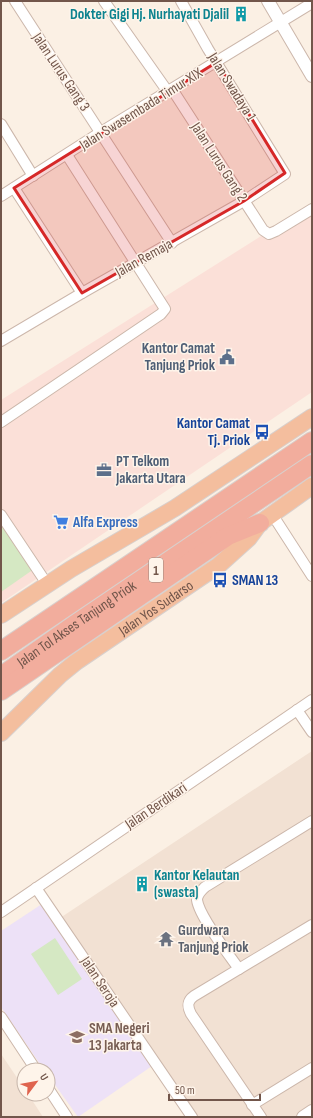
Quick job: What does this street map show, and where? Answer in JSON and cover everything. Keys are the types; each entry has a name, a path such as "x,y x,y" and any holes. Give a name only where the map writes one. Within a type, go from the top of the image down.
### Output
{"highway":[{"path":"1,615 47,584 181,504 311,419"},
{"name":"Jalan Tol Akses Tanjung Priok","path":"1,651 312,441"},
{"name":"Jalan Tol Akses Tanjung Priok","path":"1,676 75,624 312,464"},
{"name":"Jalan Yos Sudarso","path":"1,733 76,662 218,565 249,538 266,519 312,486"},
{"path":"1,691 228,536 266,519"}],"street":[{"name":"Jalan Lurus Gang 3","path":"15,1 172,243"},
{"name":"Jalan Lurus Gang 2","path":"104,1 170,90 262,230 269,234 276,232 312,209"},
{"name":"Jalan Swadaya 1","path":"181,1 285,173"},
{"path":"268,1 312,76"},
{"name":"Jalan Swasembada Timur XIX","path":"1,196 101,132 217,62 280,21 312,3"},
{"path":"1,124 33,176"},
{"path":"1,422 164,312 165,309 67,155"},
{"name":"Jalan Remaja","path":"1,341 244,201 285,173"},
{"path":"14,188 82,293"},
{"path":"1,515 47,584"},
{"path":"266,519 312,576"},
{"name":"Jalan Berdikari","path":"1,912 312,700"},
{"path":"297,710 312,732"},
{"path":"240,969 204,916 197,901 198,896 205,887 312,821"},
{"name":"Jalan Seroja","path":"36,888 192,1117"},
{"path":"261,1117 191,1014 188,1004 189,1000 312,925"},
{"path":"1,1017 31,1062"},
{"path":"252,1105 312,1068"},
{"path":"56,1100 67,1117"},
{"path":"303,1117 312,1112"}],"highlighted area":[{"path":"217,62 285,173 244,201 82,293 14,188"}],"shaded area":[{"path":"312,204 312,392 1,603 1,400"},
{"path":"312,751 312,1107 295,1117 189,1117 57,920"},
{"name":"SMA Negeri 13 Jakarta","path":"45,902 152,1066 78,1117 56,1086 56,1062 39,1062 1,1007 1,931"},
{"path":"1,1054 16,1076 16,1102 33,1102 43,1117 1,1117"}],"green space":[{"path":"1,518 34,569 1,592"},
{"path":"55,938 82,979 58,995 31,954"}],"place":[{"name":"Dokter Gigi Hj. Nurhayati Djalil","path":"241,14"},
{"name":"Kantor Camat Tanjung Priok","path":"227,357"},
{"name":"Kantor Camat Tj. Priok","path":"262,432"},
{"name":"PT Telkom Jakarta Utara","path":"104,470"},
{"name":"Alfa Express","path":"61,522"},
{"name":"SMAN 13","path":"220,580"},
{"name":"Kantor Kelautan (swasta)","path":"142,884"},
{"name":"Gurdwara Tanjung Priok","path":"166,939"},
{"name":"SMA Negeri 13 Jakarta","path":"77,1037"}]}
